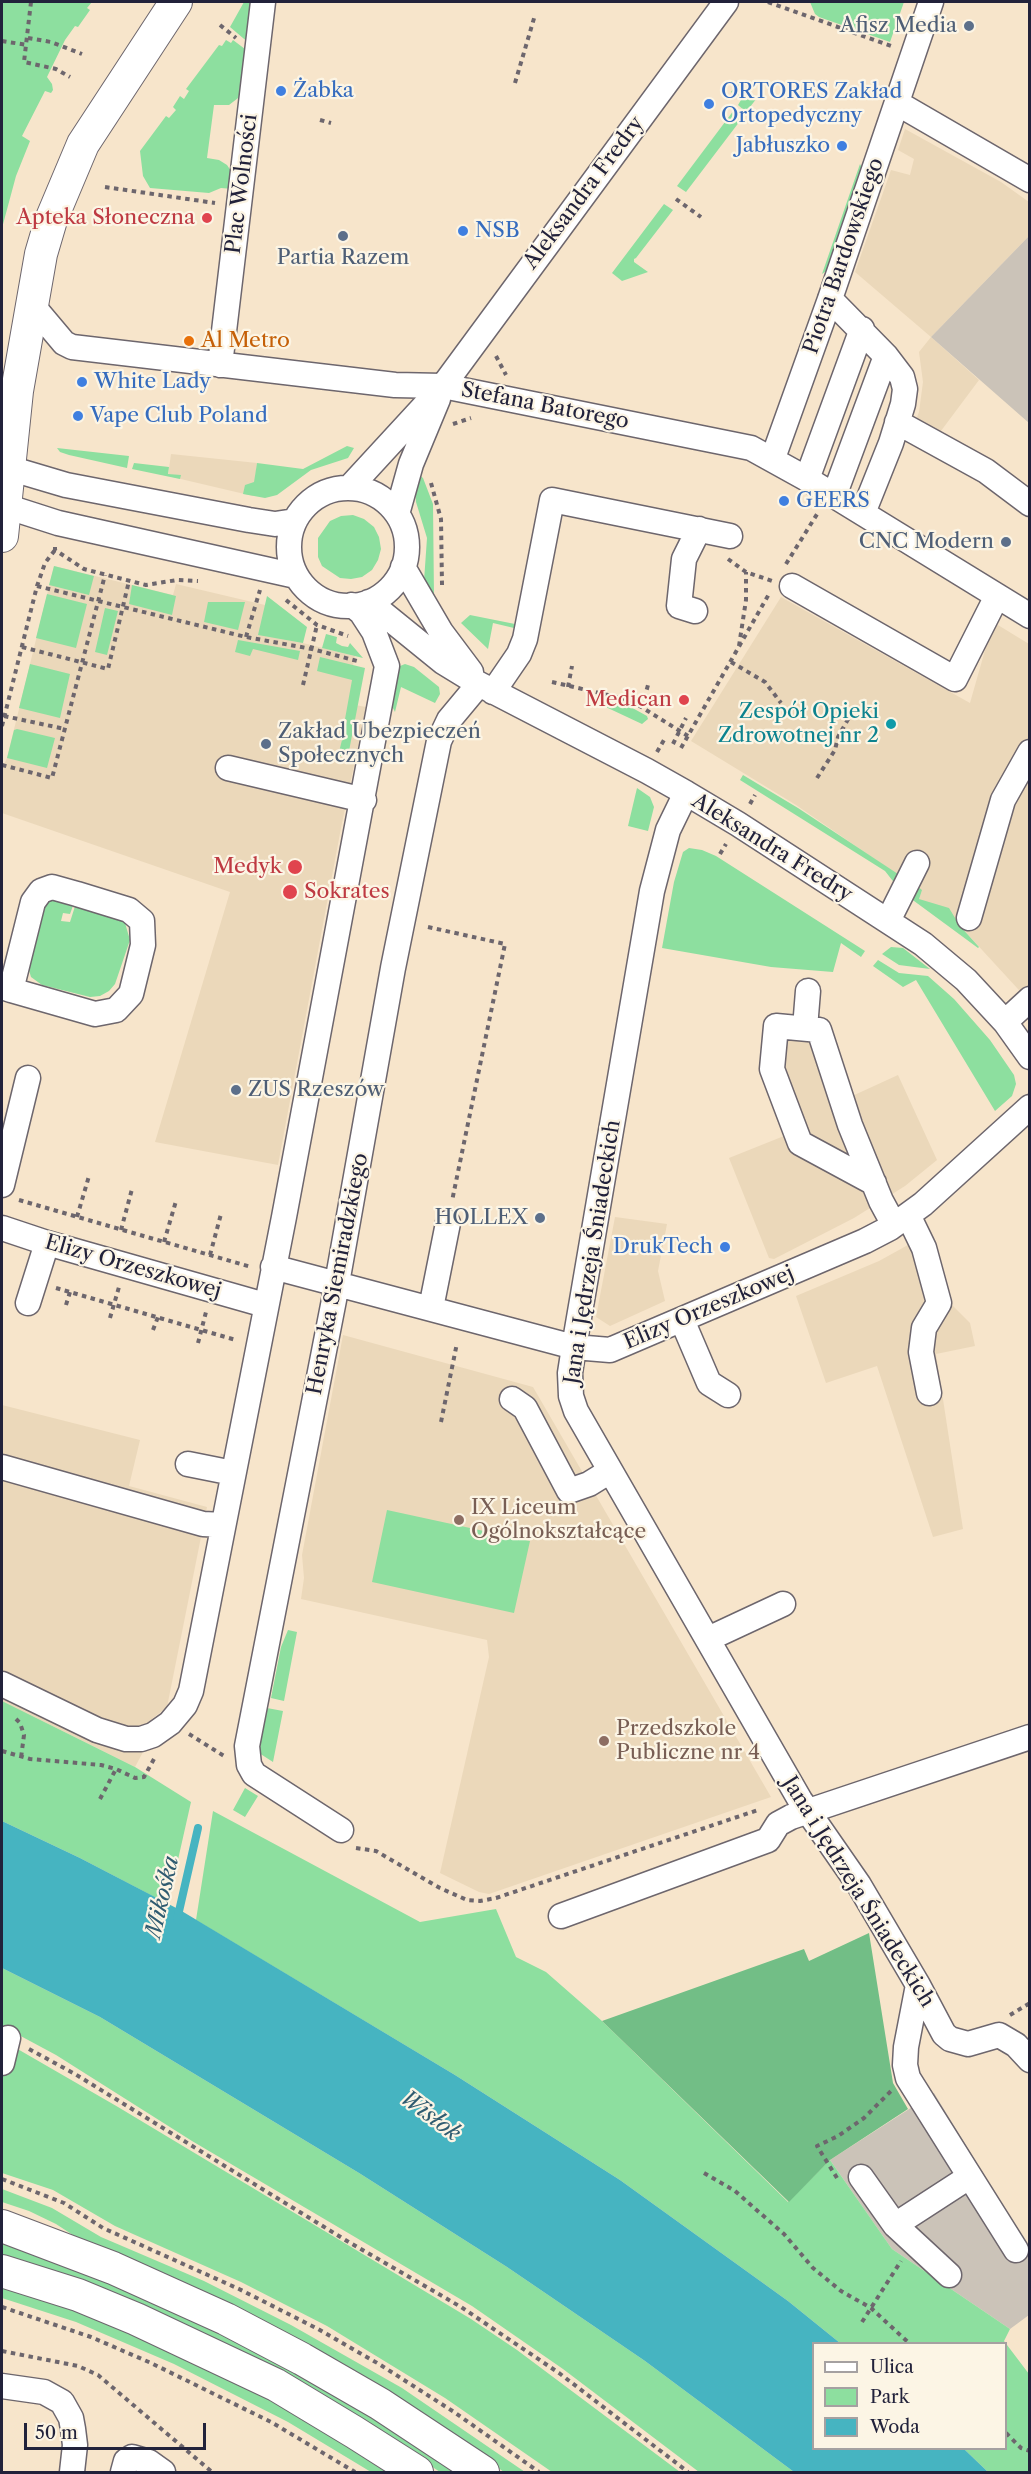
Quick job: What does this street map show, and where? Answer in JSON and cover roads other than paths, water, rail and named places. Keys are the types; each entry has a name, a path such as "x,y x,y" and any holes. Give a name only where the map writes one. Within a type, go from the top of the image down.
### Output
{"main road":[{"path":"3,516 5,466 17,391 32,305 51,220 79,152 172,4"},
{"path":"2,2226 113,2268 226,2319 380,2404 483,2472"},
{"path":"2,2271 78,2295 276,2385 417,2472"}],"street":[{"name":"Plac Wolności","path":"220,365 263,2"},
{"name":"Aleksandra Fredry","path":"443,386 726,2"},
{"name":"Piotra Bardowskiego","path":"772,458 830,299 897,103 904,50 932,2"},
{"path":"897,103 1029,180"},
{"path":"830,299 862,329 886,356 902,377 905,389 897,422 863,513"},
{"name":"Stefana Batorego","path":"32,305 64,343 72,347 395,385 443,386 751,448 807,479 832,505 863,513 1029,616"},
{"path":"807,479 862,329"},
{"path":"832,505 886,356"},
{"path":"350,488 443,386"},
{"path":"397,514 411,464 443,386"},
{"path":"897,422 986,471 1029,504"},
{"path":"5,466 74,486 249,520 275,524 295,521"},
{"path":"337,488 364,489 377,495 397,514 407,540 403,567 388,591 360,603 332,604 306,589 296,576 291,563 290,534 295,521 307,505 324,492 337,488"},
{"name":"Henryka Siemiradzkiego","path":"347,1839 261,1779 249,1765 246,1755 337,1283 393,968 439,741 449,720 486,688 519,654 525,639 552,500 716,533 684,559 679,606 695,611"},
{"path":"3,516 66,524 296,576"},
{"name":"Aleksandra Fredry","path":"403,567 441,632 486,688"},
{"path":"784,584 955,679 997,596"},
{"name":"Aleksandra Fredry","path":"360,603 443,662 486,688 686,793 923,944 966,980 1005,1022 1029,1057"},
{"path":"2,1684 97,1730 126,1738 141,1739 153,1735 170,1723 185,1705 191,1691 364,800 387,666 374,632 361,612 360,603"},
{"path":"969,918 1003,800 1029,752"},
{"path":"228,768 364,800"},
{"name":"Jana i Jędrzeja Śniadeckich","path":"686,793 668,830 652,891 574,1347 570,1373 571,1396 576,1411 610,1471 800,1800 859,1885 944,2034 950,2039 968,2044 999,2036 1016,2045 1029,2060"},
{"path":"888,921 917,863"},
{"path":"52,886 129,910 142,921 143,945 131,994 116,1010 95,1014 6,989 33,902 41,891 52,886"},
{"path":"805,1028 808,991"},
{"path":"1005,1022 1029,999"},
{"path":"874,1183 800,1143 772,1069 776,1026 819,1030 850,1125 874,1183 924,1248 939,1303 924,1328 921,1352 929,1393"},
{"path":"7,1191 28,1078"},
{"name":"Elizy Orzeszkowej","path":"273,1270 337,1283 574,1347 610,1350 865,1241 901,1220 1029,1107"},
{"path":"430,1308 448,1223"},
{"name":"Elizy Orzeszkowej","path":"2,1228 47,1244 265,1305"},
{"path":"32,1292 47,1244"},
{"path":"682,1320 709,1383 728,1395"},
{"path":"512,1399 525,1408 569,1491 589,1484 610,1471"},
{"path":"188,1464 233,1473"},
{"path":"2,1467 203,1524 223,1525"},
{"path":"708,1639 783,1604"},
{"path":"561,1916 768,1840 778,1824 791,1817 1029,1737"},
{"path":"918,1985 906,2047 908,2078 1016,2250"},
{"path":"2,2063 8,2038"},
{"path":"861,2177 895,2225 949,2275"},
{"path":"895,2225 969,2177"},
{"path":"2,2386 44,2392 62,2402 71,2418 73,2429 75,2445 72,2472"},
{"path":"123,2472 126,2461 132,2457 149,2462 163,2472"}],"water":[{"name":"Wisłok","path":"2,1821 180,1910 455,2075 620,2180 788,2301 839,2342 812,2342 812,2450 965,2450 988,2472 794,2472 645,2361 507,2267 359,2173 100,2017 2,1968"}],"waterway":[{"name":"Mikośka","path":"177,1920 198,1828"}],"place":[{"name":"Afisz Media","path":"969,26"},
{"name":"Żabka","path":"281,91"},
{"name":"ORTORES Zakład Ortopedyczny","path":"709,104"},
{"name":"Jabłuszko","path":"842,146"},
{"name":"Apteka Słoneczna","path":"207,218"},
{"name":"NSB","path":"463,231"},
{"name":"Partia Razem","path":"343,236"},
{"name":"Al Metro","path":"189,341"},
{"name":"White Lady","path":"82,382"},
{"name":"Vape Club Poland","path":"78,416"},
{"name":"GEERS","path":"784,501"},
{"name":"CNC Modern","path":"1006,542"},
{"name":"Medican","path":"684,700"},
{"name":"Zespół Opieki Zdrowotnej nr 2","path":"891,724"},
{"name":"Zakład Ubezpieczeń Społecznych","path":"266,744"},
{"name":"Medyk","path":"295,867"},
{"name":"Sokrates","path":"290,892"},
{"name":"ZUS Rzeszów","path":"236,1090"},
{"name":"HOLLEX","path":"540,1218"},
{"name":"DrukTech","path":"725,1247"},
{"name":"IX Liceum Ogólnokształcące","path":"459,1520"},
{"name":"Przedszkole Publiczne nr 4","path":"604,1741"}]}
